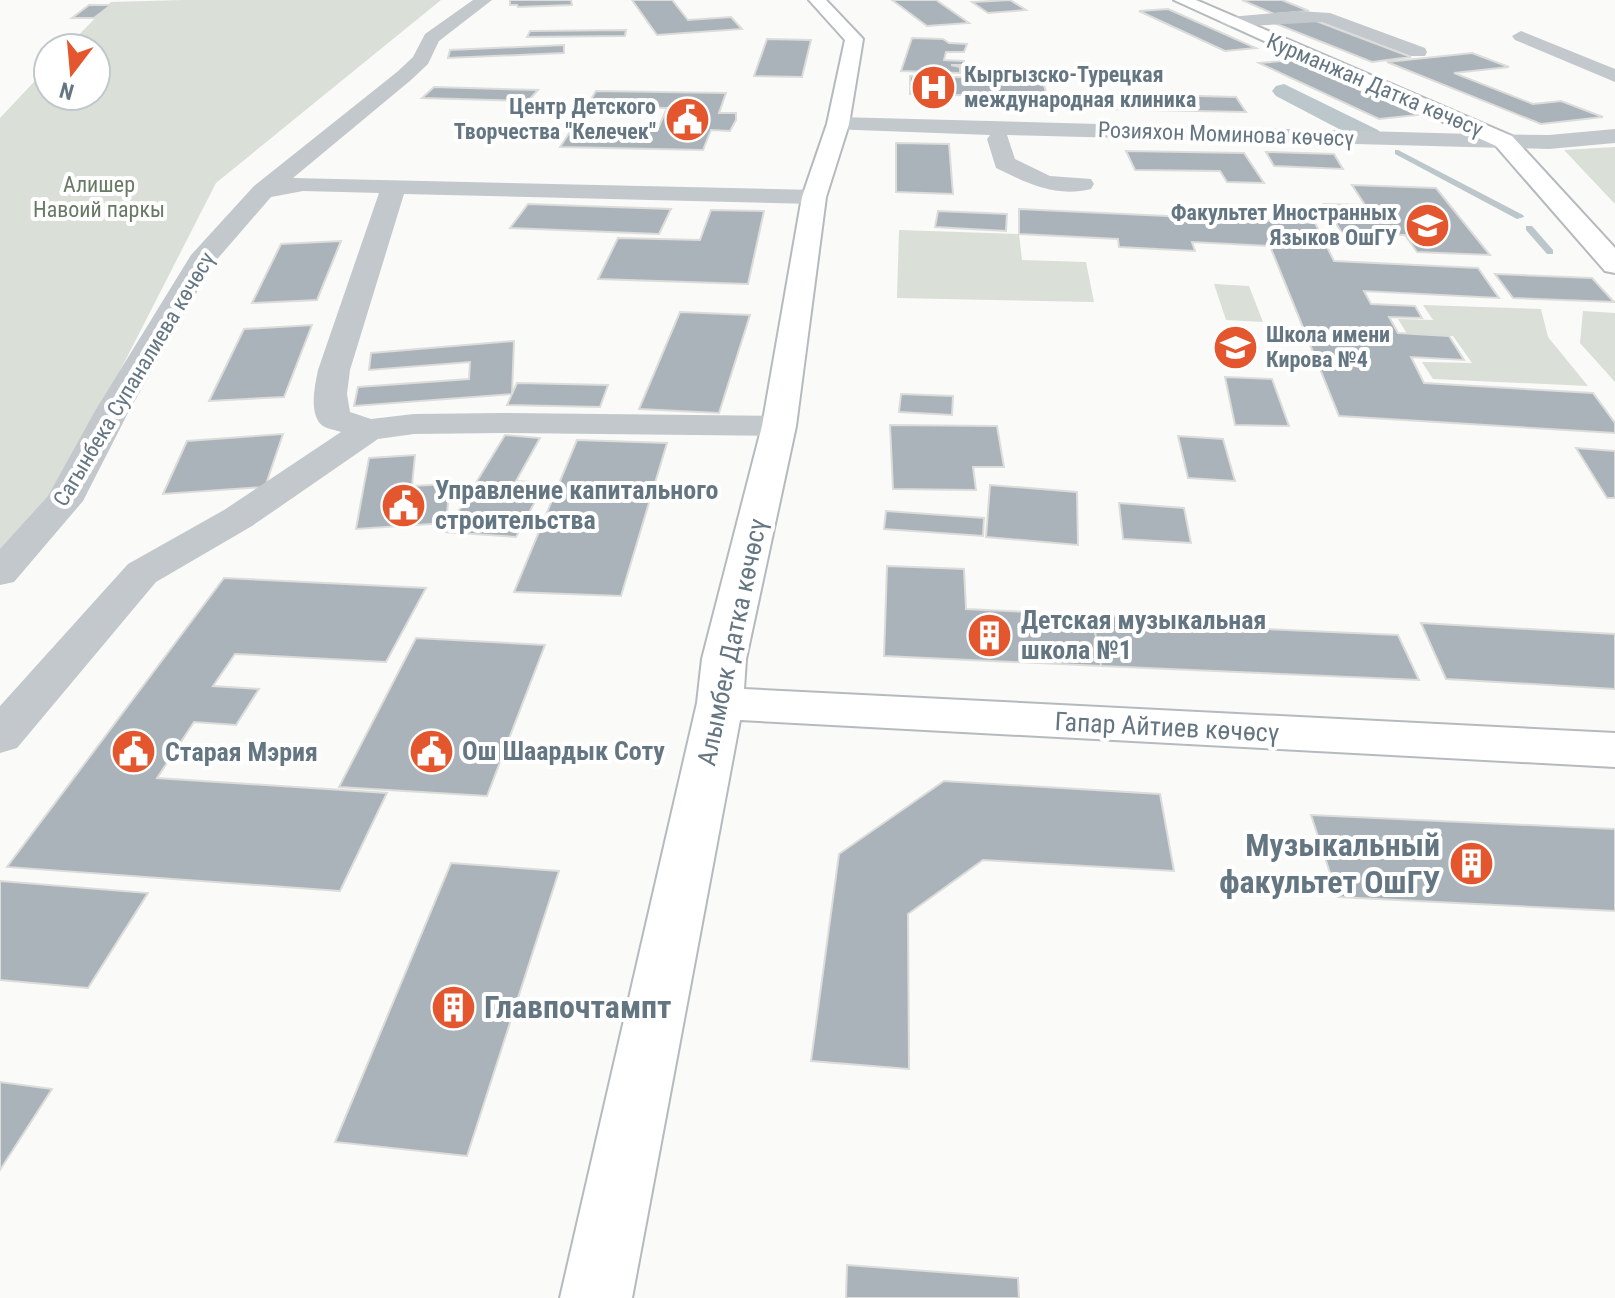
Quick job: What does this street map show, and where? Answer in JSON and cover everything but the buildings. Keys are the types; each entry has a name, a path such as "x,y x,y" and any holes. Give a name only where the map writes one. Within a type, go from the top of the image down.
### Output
{"main road":[{"name":"Алымбек Датка көчөсү","path":"596,1298 720,703 724,659 779,426 814,197 838,124 854,39 817,0"},
{"name":"Курманжан Датка көчөсү","path":"1182,0 1504,141 1612,261"},
{"name":"Гапар Айтиев көчөсү","path":"720,703 1615,750"}],"street":[{"name":"Сагынбека Супаналиева көчөсү","path":"0,573 64,501 127,384 201,261 263,191 404,76 421,60 431,38 484,0"},
{"path":"1229,22 1297,16 1324,17 1418,52"},
{"path":"1521,36 1615,76"},
{"name":"Розияхон Моминова көчөсү","path":"838,124 1504,141 1615,136"},
{"path":"998,139 1004,163 1046,183 1082,184"},
{"path":"263,191 303,184 814,197"},
{"path":"394,186 334,370 330,394 334,418 368,430 429,424 779,426"},
{"path":"0,736 142,573 238,518 368,430"}],"green space":[{"name":"Алишер Навоий паркы","path":"441,0 216,183 57,494 0,566 0,118 32,84 32,112 112,112 112,32 82,32 111,2"},
{"path":"1615,147 1615,204 1564,150"},
{"path":"899,230 1019,234 1022,260 1086,262 1094,302 897,298"},
{"path":"1214,284 1249,286 1263,322 1226,320"},
{"path":"1423,305 1541,309 1548,337 1588,386 1433,379 1422,362 1472,363 1453,336 1407,334 1398,319 1433,320"},
{"path":"1583,311 1615,313 1615,382 1580,343"}],"waterway":[{"path":"1284,91 1369,135"},
{"path":"1398,152 1520,217"},
{"path":"1529,228 1550,252"}],"place":[{"name":"Кыргызско-Турецкая международная клиника","path":"933,87"},
{"name":"Центр Детского Творчества \"Келечек\"","path":"687,119"},
{"name":"Факультет Иностранных Языков ОшГУ","path":"1428,225"},
{"name":"Школа имени Кирова №4","path":"1235,347"},
{"name":"Управление капитального строительства","path":"404,505"},
{"name":"Детская музыкальная школа №1","path":"990,635"},
{"name":"Ош Шаардык Соту","path":"431,751"},
{"name":"Старая Мэрия","path":"134,752"},
{"name":"Музыкальный факультет ОшГУ","path":"1471,863"},
{"name":"Главпочтампт","path":"453,1007"}]}
